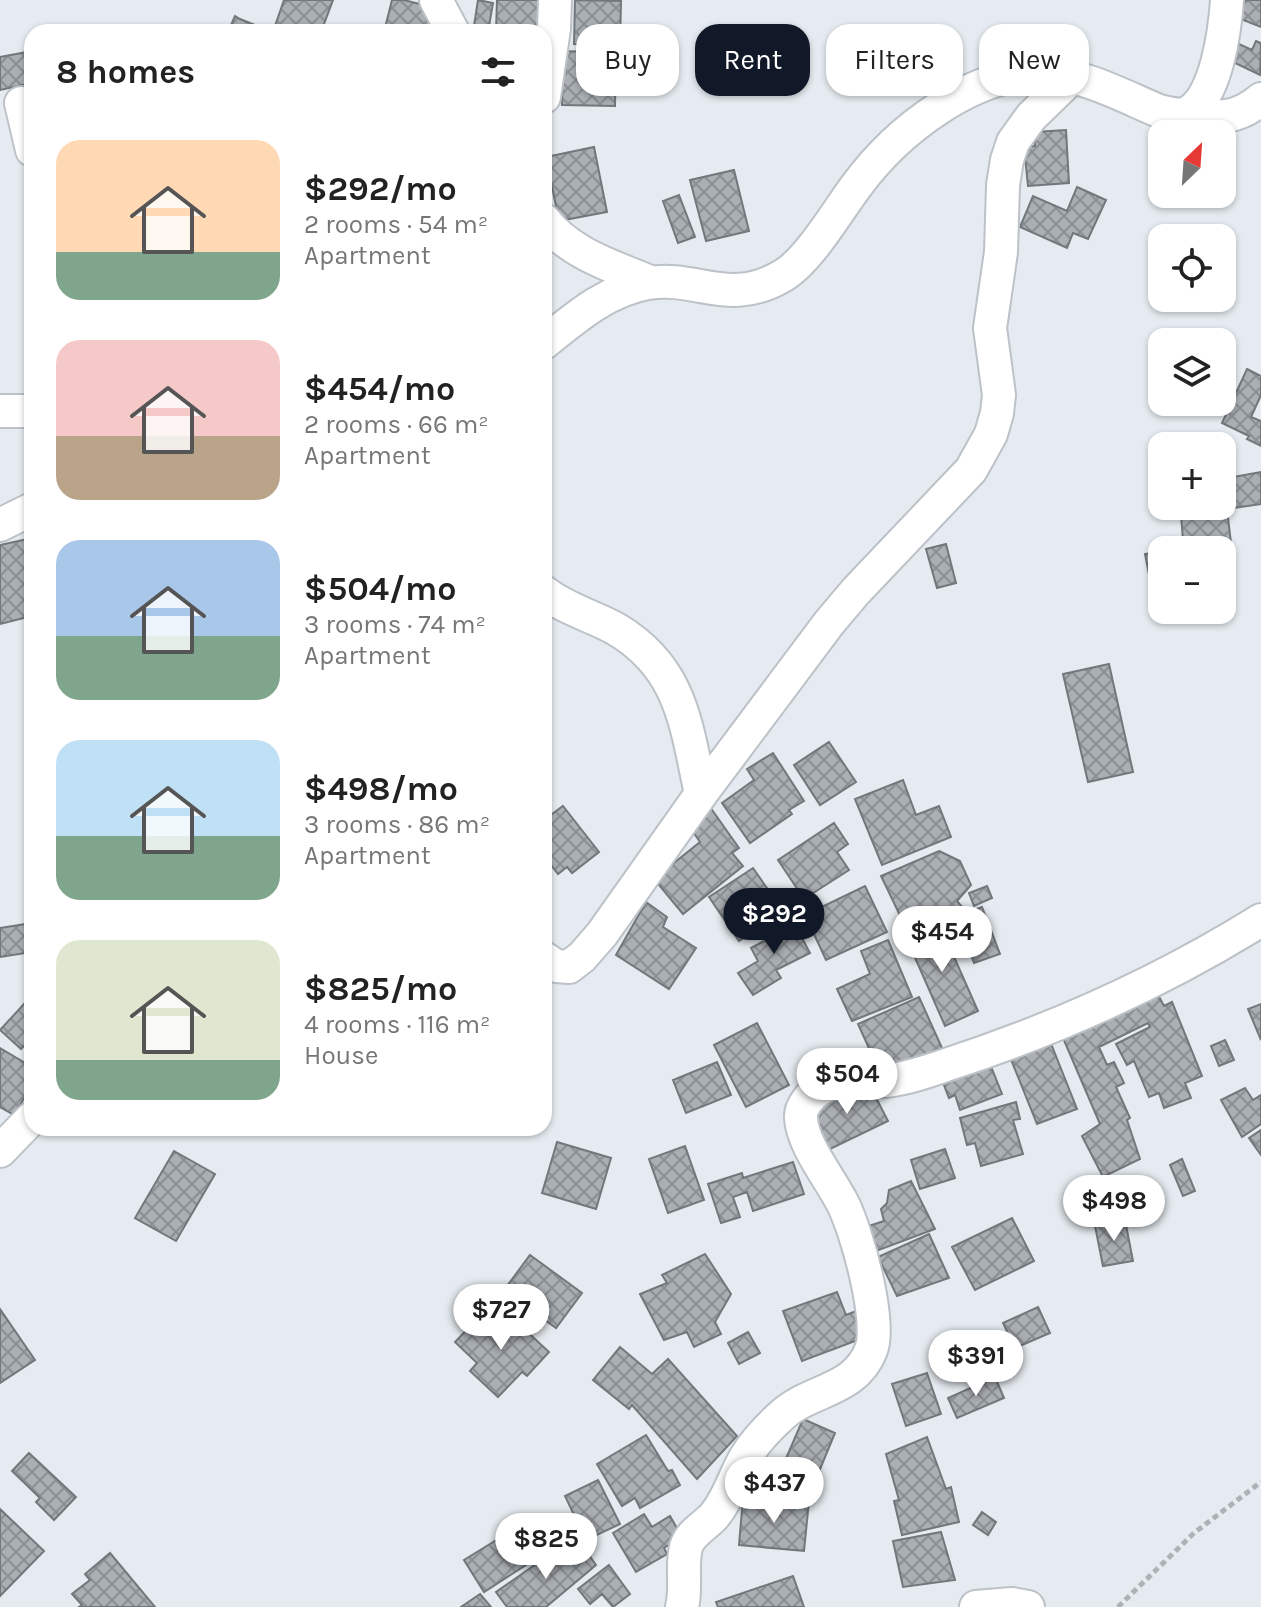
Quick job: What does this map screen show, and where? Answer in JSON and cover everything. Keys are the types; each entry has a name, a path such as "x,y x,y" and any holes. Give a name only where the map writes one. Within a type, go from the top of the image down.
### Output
{"street":[{"path":"436,0 449,24"},
{"path":"552,43 555,0"},
{"path":"1188,114 1207,90 1218,62 1227,0"},
{"path":"1089,84 1173,114 1224,118 1239,114 1261,99"},
{"path":"552,229 575,249 650,282 729,290 751,289 786,274 813,245 869,169 899,138 933,112 979,87"},
{"path":"552,963 569,967 602,934 701,794 856,591 971,470 991,434 999,395 990,328 1001,252 1007,160 1013,142 1031,117 1053,96"},
{"path":"21,103 24,116"},
{"path":"552,337 595,304 618,291 650,282"},
{"path":"0,411 24,411"},
{"path":"0,525 24,513"},
{"path":"552,596 638,643 658,662 675,689 684,714 701,794"},
{"path":"682,1607 686,1545 723,1504 752,1448 791,1408 853,1377 864,1365 874,1341 871,1303 853,1231 845,1208 803,1131 800,1113 807,1101 819,1089 845,1080 900,1079 950,1064 1111,1003 1203,956 1261,920"},
{"path":"0,1151 24,1126"},
{"path":"976,1607 1012,1604 1028,1607"}],"path":[{"path":"1118,1607 1194,1533 1261,1482"}],"building":[{"path":"284,0 333,0 324,24 276,24"},
{"path":"392,0 439,9 435,24 386,24"},
{"path":"478,0 493,3 489,24 474,24"},
{"path":"497,0 547,0 545,24 496,24"},
{"path":"575,0 621,1 620,24 576,24 574,44"},
{"path":"1245,0 1261,0 1261,27 1238,18"},
{"path":"235,16 253,24 232,24"},
{"path":"1256,41 1261,43 1260,75 1231,61 1239,44 1252,50"},
{"path":"563,51 576,51 576,96 615,96 615,106 562,105"},
{"path":"24,52 24,85 0,90 0,57"},
{"path":"1066,130 1069,183 1028,186 1024,147 1035,146 1034,132"},
{"path":"594,147 607,212 559,221 552,187 552,156"},
{"path":"734,170 749,231 706,241 690,180"},
{"path":"1077,187 1106,200 1088,239 1073,233 1067,248 1020,227 1033,196 1067,211"},
{"path":"679,195 695,237 678,243 663,201"},
{"path":"1247,369 1261,376 1261,395 1251,417 1261,421 1261,446 1247,439 1249,436 1222,423 1225,416 1236,416 1236,393"},
{"path":"1261,472 1261,504 1236,508 1236,476"},
{"path":"1181,520 1228,520 1230,536 1183,536"},
{"path":"24,540 24,618 0,624 0,545"},
{"path":"946,544 956,583 937,588 926,549"},
{"path":"1109,664 1133,772 1088,782 1063,674"},
{"path":"829,742 856,782 820,805 794,765"},
{"path":"773,753 804,801 789,810 792,814 750,843 722,803 754,780 747,769"},
{"path":"903,780 916,815 939,806 951,837 882,865 855,799"},
{"path":"563,806 599,852 572,873 567,867 558,874 552,866 552,814"},
{"path":"710,807 739,848 732,853 743,866 683,914 654,879 700,842 687,823"},
{"path":"834,823 848,844 837,852 849,870 804,899 778,860"},
{"path":"939,851 960,861 971,885 957,901 963,908 907,930 881,876"},
{"path":"753,868 778,904 764,914 769,920 739,941 709,897"},
{"path":"865,886 887,932 826,960 805,915"},
{"path":"987,886 992,898 974,906 969,893"},
{"path":"646,902 667,917 663,927 696,948 669,989 616,955"},
{"path":"982,907 1000,954 974,963 957,916"},
{"path":"790,915 810,953 776,970 781,978 753,995 738,973 758,961 751,948 777,934 772,925"},
{"path":"939,923 978,1011 945,1026 906,937"},
{"path":"24,924 24,953 0,957 0,928"},
{"path":"888,940 912,997 852,1021 837,989 870,974 861,951"},
{"path":"1155,989 1164,1006 1172,1002 1202,1076 1185,1083 1191,1098 1164,1108 1159,1093 1149,1097 1134,1061 1127,1065 1116,1044 1150,1027 1148,1023 1099,1047 1107,1065 1114,1062 1124,1083 1116,1087 1130,1118 1127,1120 1140,1159 1103,1177 1082,1136 1100,1124 1060,1031"},
{"path":"919,997 942,1048 881,1075 858,1024"},
{"path":"24,1004 24,1046 21,1049 0,1030"},
{"path":"1261,1004 1261,1040 1248,1009"},
{"path":"757,1023 789,1085 746,1107 714,1045"},
{"path":"1225,1040 1234,1060 1219,1066 1211,1046"},
{"path":"1050,1041 1077,1109 1037,1124 1010,1057"},
{"path":"0,1048 24,1062 24,1098 14,1115 0,1107"},
{"path":"986,1054 1002,1094 960,1110 955,1095 949,1098 939,1072"},
{"path":"717,1062 731,1095 686,1113 673,1080"},
{"path":"868,1082 888,1121 826,1151 806,1109"},
{"path":"1245,1088 1253,1100 1261,1095 1261,1124 1242,1137 1221,1100"},
{"path":"1016,1102 1020,1119 1013,1120 1023,1154 981,1166 975,1143 967,1145 960,1118"},
{"path":"1261,1130 1261,1155 1249,1138"},
{"path":"557,1142 611,1158 596,1209 542,1193"},
{"path":"685,1146 704,1200 668,1213 649,1159"},
{"path":"945,1149 955,1178 920,1189 911,1160"},
{"path":"174,1151 215,1174 176,1241 135,1218"},
{"path":"1182,1159 1195,1191 1183,1196 1170,1165"},
{"path":"793,1162 804,1194 753,1211 747,1192 733,1197 740,1217 721,1223 708,1184 742,1173 743,1178"},
{"path":"911,1181 935,1229 876,1251 869,1226 884,1221 881,1209 887,1203 889,1190"},
{"path":"1012,1218 1034,1261 975,1290 952,1247"},
{"path":"1125,1220 1133,1261 1103,1266 1095,1226"},
{"path":"929,1234 949,1278 897,1296 878,1257"},
{"path":"705,1254 731,1294 715,1322 721,1334 694,1347 687,1332 664,1340 640,1294 667,1283 662,1275"},
{"path":"530,1255 582,1293 556,1328 504,1290"},
{"path":"837,1292 846,1315 856,1311 866,1337 802,1361 783,1311"},
{"path":"1038,1307 1050,1333 1015,1348 1003,1323"},
{"path":"0,1309 35,1360 0,1383"},
{"path":"506,1312 549,1352 527,1376 522,1372 498,1397 470,1371 477,1363 455,1342 476,1320 489,1331"},
{"path":"748,1332 760,1353 739,1364 728,1343"},
{"path":"620,1347 652,1374 668,1359 737,1436 697,1479 632,1405 629,1409 593,1380"},
{"path":"927,1373 941,1414 906,1426 892,1384"},
{"path":"995,1377 1004,1398 957,1418 948,1398"},
{"path":"803,1419 835,1433 811,1491 778,1477"},
{"path":"646,1435 680,1485 640,1508 635,1498 622,1506 597,1464"},
{"path":"927,1437 946,1489 951,1487 959,1522 902,1535 894,1501 899,1500 886,1454"},
{"path":"29,1453 76,1497 54,1520 36,1502 40,1498 12,1471"},
{"path":"598,1480 620,1524 586,1540 565,1496"},
{"path":"743,1498 769,1501 767,1508 780,1510 781,1499 809,1501 804,1551 739,1545"},
{"path":"0,1509 44,1551 0,1596"},
{"path":"982,1512 996,1522 988,1535 973,1525"},
{"path":"644,1514 652,1527 670,1516 682,1537 664,1548 667,1554 636,1572 613,1533"},
{"path":"941,1532 955,1580 903,1587 893,1541"},
{"path":"506,1534 526,1565 484,1592 464,1560"},
{"path":"584,1548 596,1565 546,1607 507,1607 496,1592 556,1553 566,1564"},
{"path":"110,1553 155,1607 79,1607 82,1605 72,1594 90,1580 85,1574"},
{"path":"609,1565 630,1594 613,1607 602,1594 590,1604 578,1589"},
{"path":"793,1576 804,1607 718,1607 716,1602"},
{"path":"480,1594 491,1607 461,1607"}]}
